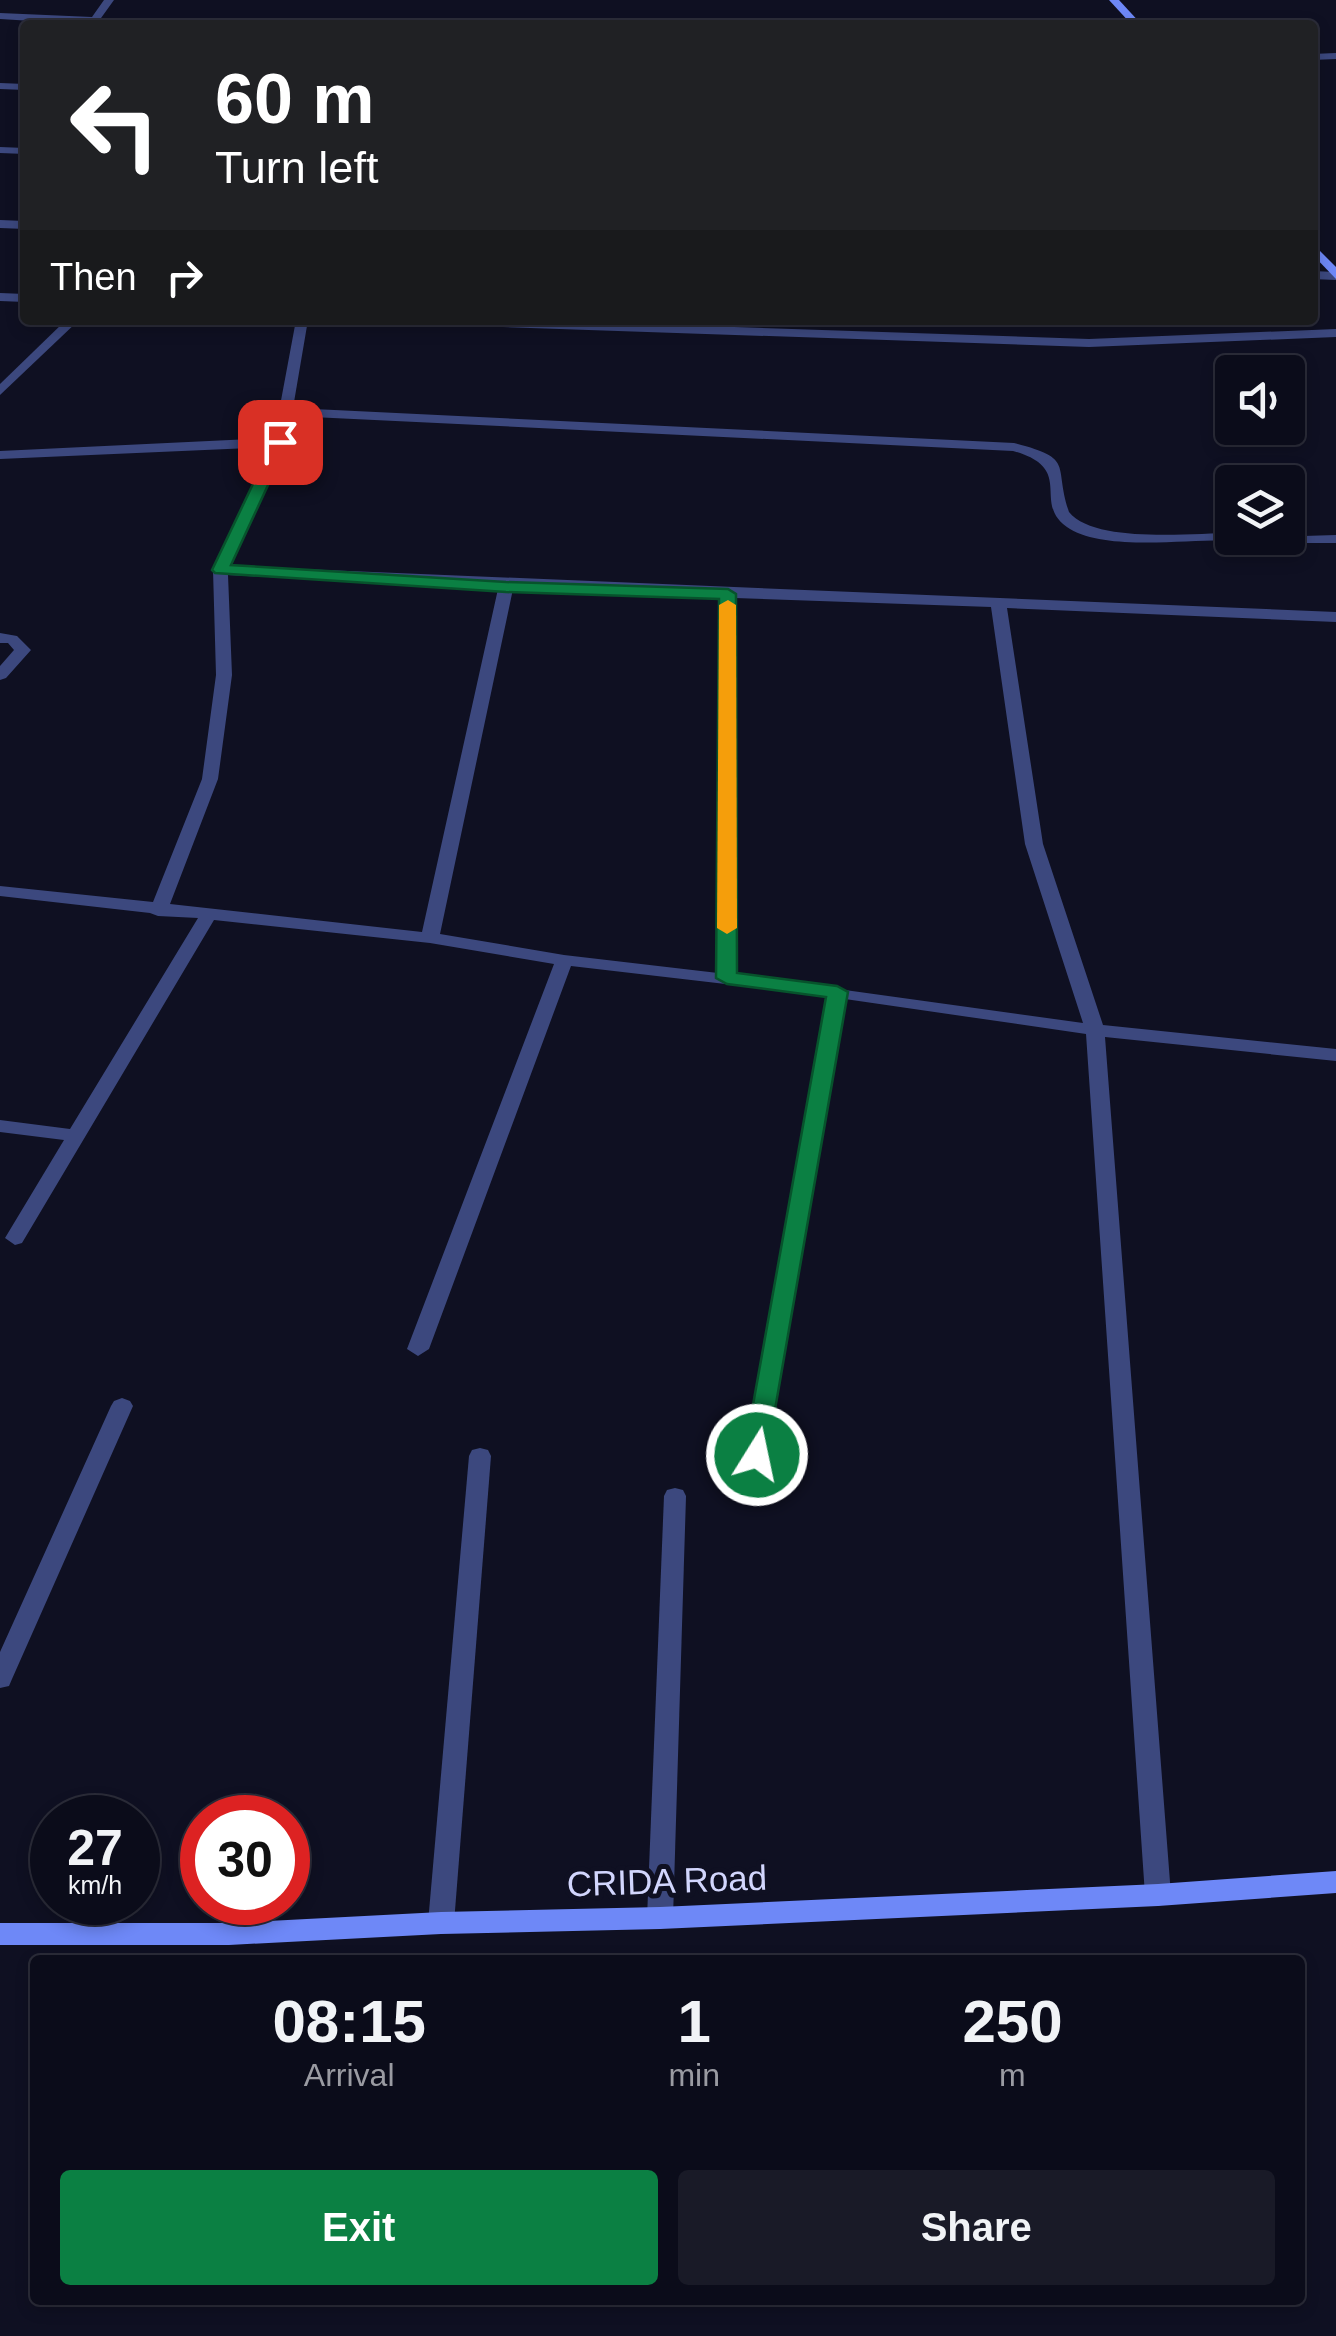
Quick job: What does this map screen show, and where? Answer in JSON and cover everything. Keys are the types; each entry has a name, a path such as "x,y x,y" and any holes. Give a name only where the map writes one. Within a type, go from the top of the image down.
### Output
{"main road":[{"path":"1114,0 1132,20"},
{"path":"1318,254 1336,276"},
{"name":"CRIDA Road","path":"0,1934 229,1934 441,1922 660,1918 1336,1882"}],"street":[{"path":"94,20 110,0"},
{"path":"0,16 61,20"},
{"path":"0,391 68,325"},
{"path":"158,910 210,779 224,675 220,570 280,442 301,325"},
{"path":"562,325 1089,343 1336,334"},
{"path":"283,412 1014,447 1042,452 1052,461 1062,510 1068,523 1082,531 1215,537"},
{"path":"0,455 280,442"},
{"path":"1305,539 1336,539"},
{"path":"220,570 506,587 998,601 1336,617"},
{"path":"430,938 506,587"},
{"path":"727,978 728,594"},
{"path":"998,601 1034,844 1095,1030 1158,1894"},
{"path":"0,638 12,640 23,650 0,675"},
{"path":"0,891 207,917 430,938 564,960 837,992 1095,1030 1336,1056"},
{"path":"14,1238 207,917"},
{"path":"418,1349 564,960"},
{"path":"757,1455 837,992"},
{"path":"0,1126 76,1136"},
{"path":"0,1678 122,1406"},
{"path":"441,1922 480,1456"},
{"path":"660,1918 675,1496"}],"slow traffic":[{"path":"727,928 728,605"}],"route":[{"path":"280,442 220,570 506,587 728,594 727,978 837,992 757,1455"}]}
